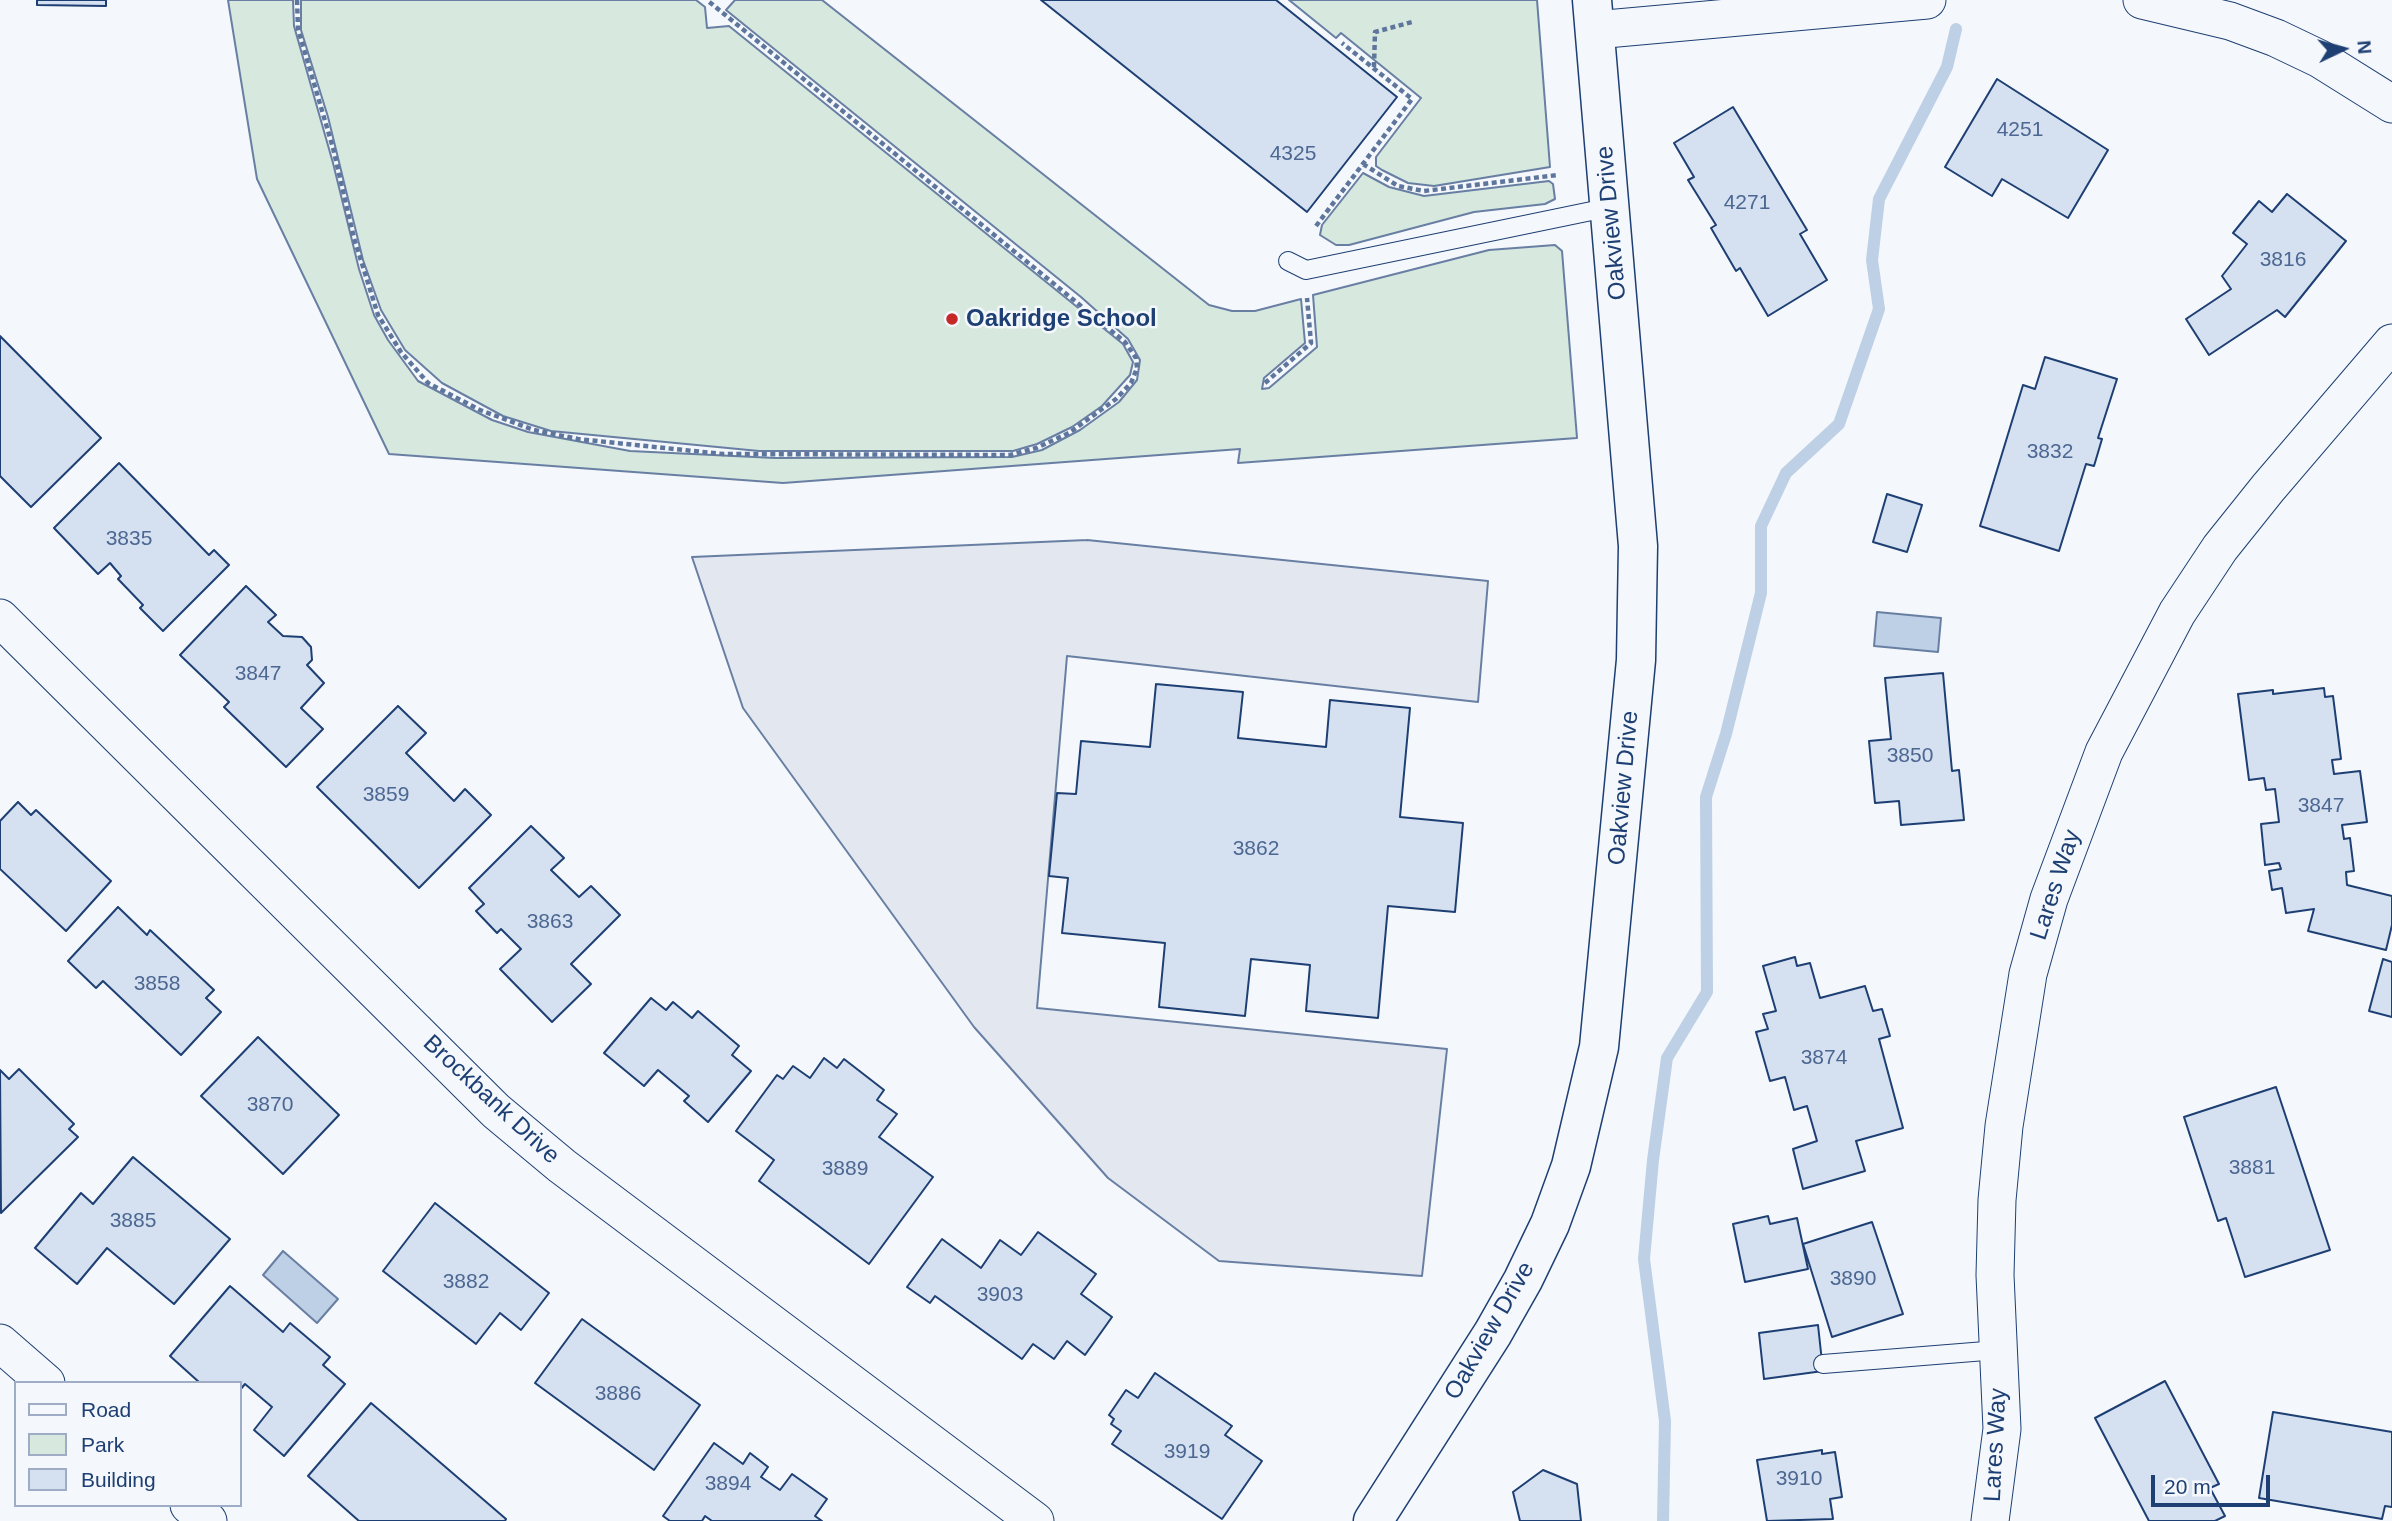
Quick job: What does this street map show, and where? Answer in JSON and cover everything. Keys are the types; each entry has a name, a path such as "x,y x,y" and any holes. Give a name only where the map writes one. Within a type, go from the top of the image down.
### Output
{"street":[{"path":"1593,15 1927,0"},
{"path":"2142,0 2195,11 2276,38 2320,59 2392,104"},
{"name":"Oakview Drive","path":"1373,1521 1524,1280 1550,1224 1571,1166 1599,1047 1626,777 1638,603 1635,493 1593,15"},
{"name":"Lares Way","path":"1990,1521 2001,1429 1997,1200 2014,1050 2028,974 2074,825 2104,752 2177,613 2220,548 2392,343"},
{"name":"Brockbank Drive","path":"0,618 496,1111 562,1166 1035,1521"},
{"path":"0,1343 44,1381"},
{"path":"192,1507 208,1521"}],"lane":[{"path":"1288,261 1306,270 1611,207"},
{"path":"1824,1364 1998,1350"}],"path":[{"path":"297,0 298,29 333,148 354,238 378,315 401,352 428,383 480,410 534,430 578,439 723,454 1010,455 1036,448 1069,433 1116,399 1131,383 1137,369 1136,358 1125,342 707,0"},
{"path":"716,8 722,0"},
{"path":"1374,68 1375,32 1412,22"},
{"path":"1316,226 1412,99 1342,43"},
{"path":"1363,164 1398,186 1424,191 1558,175"},
{"path":"1265,383 1311,343 1307,297"}],"green space":[{"path":"228,0 293,0 294,26 333,163 359,269 374,315 388,340 418,381 492,420 528,432 630,451 775,458 1012,457 1042,450 1080,430 1119,402 1137,380 1140,360 1128,339 1081,297 726,10 735,0 822,0 1209,305 1232,311 1255,311 1301,299 1305,343 1264,378 1262,389 1269,388 1317,347 1313,295 1489,250 1555,245 1562,251 1577,438 1238,463 1240,449 783,483 389,454 257,179"},
{"path":"301,0 696,0 705,7 707,28 729,26 1123,344 1133,362 1130,375 1102,406 1072,427 1037,444 1013,451 759,451 551,431 503,416 442,383 405,350 381,310 363,260 328,117 301,30"},
{"path":"1289,0 1537,0 1550,167 1434,186 1408,183 1382,170 1376,166 1376,157 1421,98 1341,33 1336,38"},
{"path":"1363,173 1389,187 1424,196 1549,181 1553,184 1555,199 1545,204 1474,212 1349,245 1336,245 1320,235 1322,225"}],"shaded area":[{"path":"1087,540 1488,581 1478,702 1067,656 1037,1008 1447,1049 1422,1276 1219,1261 1108,1178 974,1027 743,708 692,557"}],"water":[{"path":"1877,612 1941,618 1938,652 1874,646"},
{"path":"283,1251 338,1299 317,1323 263,1275"}],"building":[{"path":"37,0 106,0 106,6 37,5"},
{"path":"1041,0 1276,0 1397,97 1307,212"},
{"path":"1997,79 2108,150 2068,218 2002,179 1992,196 1945,167"},
{"path":"1733,107 1807,230 1800,234 1827,280 1768,316 1740,268 1736,271 1711,228 1716,225 1688,180 1694,177 1674,143"},
{"path":"2287,194 2346,241 2285,317 2277,310 2209,355 2186,319 2231,289 2222,276 2247,244 2233,233 2259,201 2272,212"},
{"path":"0,336 101,438 31,507 0,476"},
{"path":"2045,357 2117,379 2098,438 2102,439 2094,466 2086,464 2059,551 1980,526 2023,385 2035,389"},
{"path":"119,463 209,555 214,550 229,565 163,631 140,608 143,605 118,579 121,576 110,563 98,574 54,528"},
{"path":"1887,494 1922,505 1907,552 1873,542"},
{"path":"246,586 276,615 268,622 283,636 302,637 311,647 312,660 307,665 324,683 301,708 323,729 286,767 224,707 229,702 180,655"},
{"path":"1943,673 1952,771 1959,770 1964,820 1901,825 1899,801 1875,803 1869,741 1891,739 1885,678"},
{"path":"1156,684 1243,692 1238,738 1326,747 1330,700 1410,708 1400,817 1463,823 1455,912 1388,906 1378,1018 1306,1011 1310,965 1251,959 1245,1016 1159,1007 1165,943 1062,933 1068,878 1049,876 1057,793 1076,794 1081,741 1150,747"},
{"path":"2324,688 2325,697 2333,696 2341,759 2332,760 2334,774 2360,771 2367,822 2342,825 2344,839 2350,838 2354,871 2346,872 2347,885 2392,896 2392,925 2386,950 2308,931 2314,909 2286,913 2282,888 2272,890 2269,871 2281,869 2279,863 2265,865 2261,824 2279,822 2275,789 2266,790 2264,778 2249,780 2238,694 2273,690 2273,694"},
{"path":"398,706 426,733 406,753 454,801 465,789 491,815 419,888 317,787"},
{"path":"18,802 31,815 36,810 111,881 66,931 0,869 0,821"},
{"path":"531,826 564,858 551,870 579,897 591,886 620,915 571,964 591,984 552,1022 500,969 521,949 501,929 497,933 476,911 484,904 469,888"},
{"path":"118,907 147,935 150,930 214,990 206,998 221,1012 181,1055 103,981 96,988 68,961"},
{"path":"1795,957 1797,966 1810,963 1820,998 1865,986 1873,1011 1882,1009 1890,1036 1879,1039 1903,1128 1856,1141 1865,1171 1803,1189 1793,1149 1817,1141 1807,1106 1794,1110 1785,1077 1770,1081 1756,1032 1768,1029 1763,1014 1776,1011 1763,966"},
{"path":"2383,959 2392,962 2392,1017 2369,1011"},
{"path":"651,998 666,1010 673,1002 692,1018 698,1011 739,1046 732,1055 751,1071 708,1122 684,1101 689,1096 658,1070 644,1086 604,1053"},
{"path":"258,1037 339,1115 283,1174 201,1096"},
{"path":"824,1058 837,1068 844,1059 884,1090 877,1100 897,1114 879,1137 933,1177 869,1264 759,1181 774,1160 736,1131 777,1075 783,1079 793,1066 810,1078"},
{"path":"19,1069 74,1124 69,1129 78,1137 1,1213 0,1070 9,1079"},
{"path":"2276,1087 2330,1250 2245,1277 2226,1218 2218,1221 2184,1117"},
{"path":"133,1157 230,1239 174,1304 107,1248 77,1284 35,1248 81,1193 93,1204"},
{"path":"435,1203 549,1293 521,1330 500,1313 476,1344 383,1271"},
{"path":"1768,1216 1770,1224 1797,1218 1808,1269 1745,1282 1733,1224"},
{"path":"1872,1222 1903,1314 1832,1337 1803,1244"},
{"path":"1038,1232 1096,1274 1081,1294 1112,1317 1085,1355 1067,1341 1054,1359 1033,1344 1022,1359 935,1296 930,1303 907,1287 942,1239 981,1268 1000,1240 1021,1255"},
{"path":"230,1286 283,1332 290,1323 330,1357 323,1365 345,1384 284,1456 254,1430 272,1407 245,1384 242,1388 242,1381 198,1381 170,1356"},
{"path":"582,1319 700,1405 654,1470 535,1383"},
{"path":"1818,1325 1823,1371 1764,1379 1759,1333"},
{"path":"1155,1373 1232,1426 1225,1435 1262,1461 1222,1519 1112,1444 1121,1431 1111,1424 1114,1419 1109,1415 1126,1390 1138,1398"},
{"path":"2165,1381 2219,1484 2210,1488 2225,1516 2215,1521 2149,1521 2095,1418"},
{"path":"371,1403 506,1519 505,1521 359,1521 308,1476"},
{"path":"2273,1412 2392,1432 2392,1507 2385,1506 2382,1519 2259,1498"},
{"path":"714,1443 743,1464 750,1453 768,1467 761,1477 780,1490 792,1474 827,1499 815,1516 822,1521 712,1521 705,1516 702,1521 670,1521 663,1516"},
{"path":"1822,1450 1822,1454 1835,1452 1842,1497 1830,1499 1833,1519 1767,1521 1757,1460"},
{"path":"1543,1470 1577,1484 1581,1521 1520,1521 1513,1492"}],"waterway":[{"path":"1663,1521 1665,1421 1644,1259 1653,1160 1667,1058 1707,992 1706,797 1726,734 1761,593 1761,526 1786,473 1839,424 1879,309 1872,260 1879,199 1947,67 1956,29"}],"place":[{"name":"Oakridge School","path":"952,319"}]}
